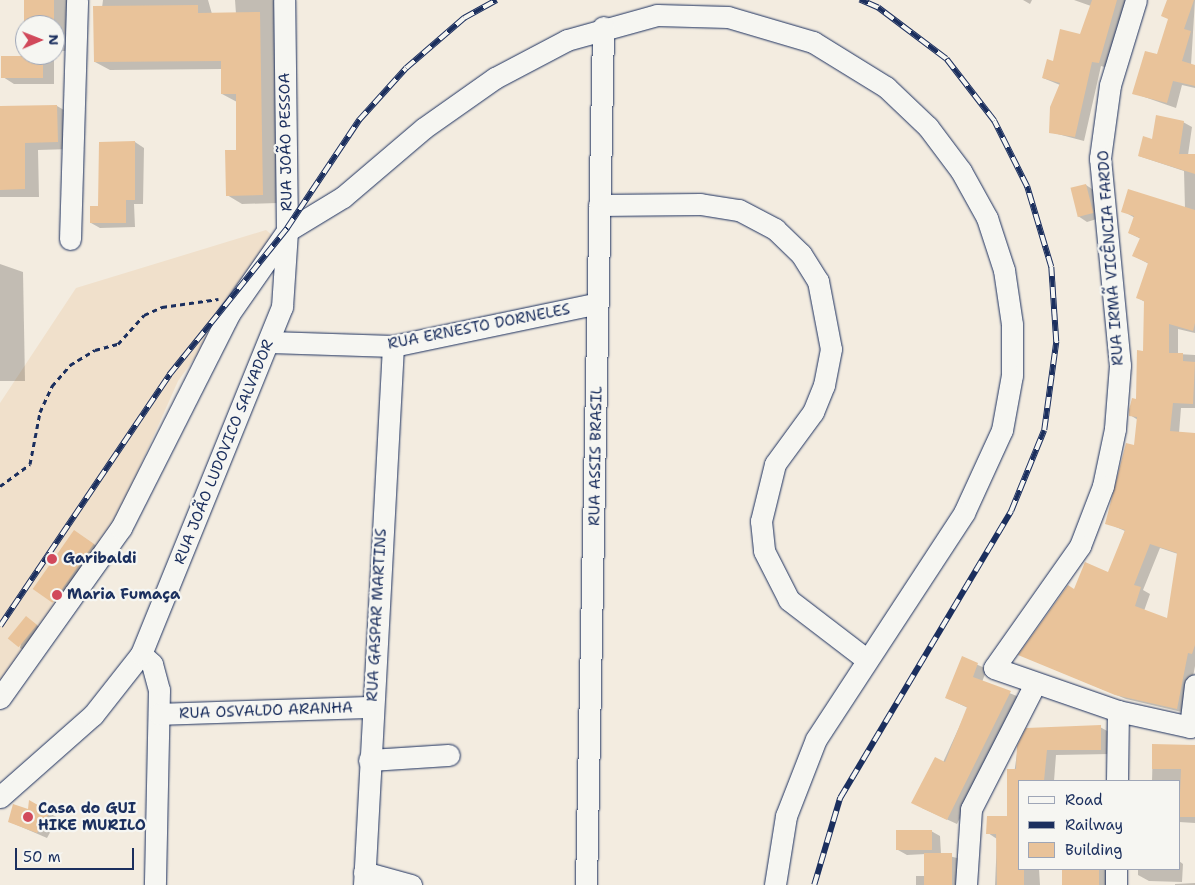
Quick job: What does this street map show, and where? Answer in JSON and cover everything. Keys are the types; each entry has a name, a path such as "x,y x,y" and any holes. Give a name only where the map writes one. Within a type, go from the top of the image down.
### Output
{"street":[{"path":"70,238 78,0"},
{"name":"RUA JOÃO PESSOA","path":"284,0 286,284"},
{"name":"RUA IRMÃ VICÊNCIA FARDO","path":"1035,684 994,668 1080,546 1103,486 1115,429 1120,365 1100,158 1110,85 1136,0"},
{"path":"0,698 121,528 229,314 287,232 343,197 424,128 495,78 604,27 657,15 728,17 812,42 886,87 928,127 961,170 987,218 1004,270 1012,324 1012,375 1002,430 964,513 866,659 816,739 786,816 776,885"},
{"name":"RUA ASSIS BRASIL","path":"586,885 604,27"},
{"path":"599,205 700,204 739,210 775,229 801,254 818,281 831,349 824,385 813,412 775,464 761,522 764,551 790,600 866,659"},
{"name":"RUA JOÃO LUDOVICO SALVADOR","path":"0,797 93,715 141,654 270,342 286,284"},
{"name":"RUA ERNESTO DORNELES","path":"270,342 393,346 598,303"},
{"name":"RUA GASPAR MARTINS","path":"364,879 368,760 393,346"},
{"path":"141,654 156,672 159,714 155,885"},
{"path":"966,885 972,809 1035,684 1118,711 1190,727 1195,685"},
{"name":"RUA OSVALDO ARANHA","path":"159,714 372,707"},
{"path":"1117,780 1118,711"},
{"path":"368,760 449,755"},
{"path":"1116,870 1116,885"},
{"path":"364,879 411,885"}],"path":[{"path":"0,486 30,464 40,412 52,386 70,365 95,350 118,344 144,316 162,307 193,306 215,298"}],"shaded area":[{"path":"266,230 279,241 178,381 112,530 0,688 0,403 76,288"}],"building":[{"path":"24,0 54,0 54,15 24,15"},
{"path":"1092,0 1117,0 1099,63 1092,62 1075,137 1049,133 1050,107 1060,83 1042,78 1047,59 1053,61 1060,29 1080,34"},
{"path":"1167,0 1194,0 1184,29 1191,31 1182,61 1195,65 1195,86 1173,81 1167,103 1132,94 1145,51 1157,54 1168,19 1161,16"},
{"path":"198,5 198,13 260,12 263,195 226,196 225,150 236,150 236,94 221,94 221,61 94,62 93,6"},
{"path":"1,56 15,56 15,65 43,65 43,78 1,78"},
{"path":"57,105 58,142 25,143 25,189 0,190 0,106"},
{"path":"1156,115 1184,121 1179,154 1195,154 1195,174 1138,156 1143,136 1152,139"},
{"path":"135,141 135,200 126,200 126,223 90,223 90,206 98,206 99,142"},
{"path":"1086,184 1093,213 1078,217 1070,188"},
{"path":"1128,189 1195,210 1195,323 1193,331 1169,324 1169,353 1183,353 1183,361 1195,362 1193,404 1173,403 1170,431 1195,433 1195,645 1192,654 1188,653 1177,709 1115,695 1018,655 1068,585 1074,589 1085,562 1108,572 1125,530 1105,524 1126,443 1134,445 1137,417 1129,416 1129,410 1132,398 1136,399 1137,350 1143,351 1144,301 1136,298 1148,263 1132,256 1140,238 1128,233 1134,216 1121,212","holes":["1150,544 1177,553 1167,618 1135,606 1141,587 1134,585"]},
{"path":"74,530 94,544 52,603 33,589"},
{"path":"26,616 37,625 19,647 8,639"},
{"path":"962,656 978,663 973,677 1011,691 947,820 911,803 935,757 945,762 967,707 945,698"},
{"path":"1101,725 1101,750 1047,750 1044,780 1018,780 1018,870 1024,870 1024,885 997,885 996,834 986,834 987,816 1007,816 1007,769 1016,769 1017,746 1026,728"},
{"path":"1152,744 1195,745 1195,817 1180,817 1181,769 1152,769"},
{"name":"Casa do GUI HIKE MURILO","path":"29,800 50,812 37,833 8,822 13,804 28,809"},
{"path":"896,830 932,830 932,850 896,850"},
{"path":"924,853 952,853 952,885 924,885"},
{"path":"1062,870 1099,870 1099,885 1062,885"}],"railway":[{"path":"0,626 169,375 287,228 359,120 406,68 464,18 496,0"},
{"path":"814,885 840,798 1011,511 1044,430 1056,342 1051,267 1027,187 994,121 946,59 878,8 860,0"}],"place":[{"name":"Garibaldi","path":"52,559"},
{"name":"Maria Fumaça","path":"57,595"},
{"name":"Casa do GUI HIKE MURILO","path":"28,817"}]}
